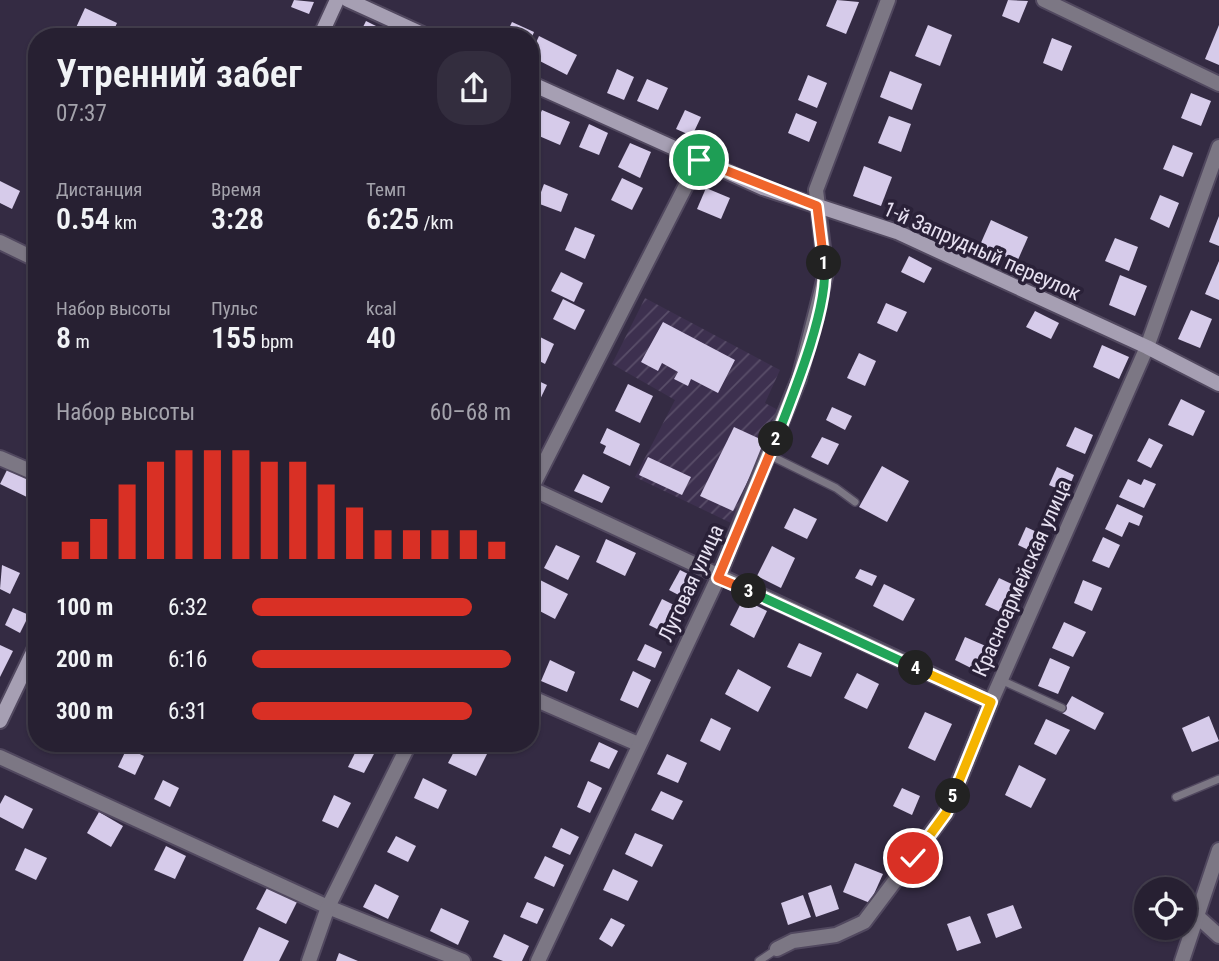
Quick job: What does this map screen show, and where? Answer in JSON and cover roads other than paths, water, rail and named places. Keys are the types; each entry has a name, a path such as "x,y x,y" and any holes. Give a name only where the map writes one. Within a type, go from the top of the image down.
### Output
{"street":[{"path":"324,28 338,0"},
{"path":"348,0 409,28"},
{"name":"Луговая улица","path":"538,961 718,578 799,379 825,273 816,190 888,0"},
{"path":"1044,0 1219,84"},
{"name":"1-й Запрудный переулок","path":"539,87 699,160 817,206 897,232 1147,347 1219,384"},
{"name":"Красноармейская улица","path":"777,949 793,941 836,935 864,922 946,813 991,702 1147,347 1219,147"},
{"path":"539,473 699,160"},
{"path":"0,242 28,256"},
{"path":"0,458 28,470"},
{"path":"539,493 718,578 991,702"},
{"path":"0,721 28,663"},
{"path":"539,701 638,744"},
{"path":"309,961 328,908 405,752"},
{"path":"0,757 328,908 463,961"},
{"path":"1197,913 1219,850"},
{"path":"1197,917 1219,936"},
{"path":"1182,961 1189,940"}],"lane":[{"path":"769,455 836,488 855,502"},
{"path":"1001,680 1062,708"},
{"path":"1176,797 1219,779"},
{"path":"759,961 777,949"}]}
